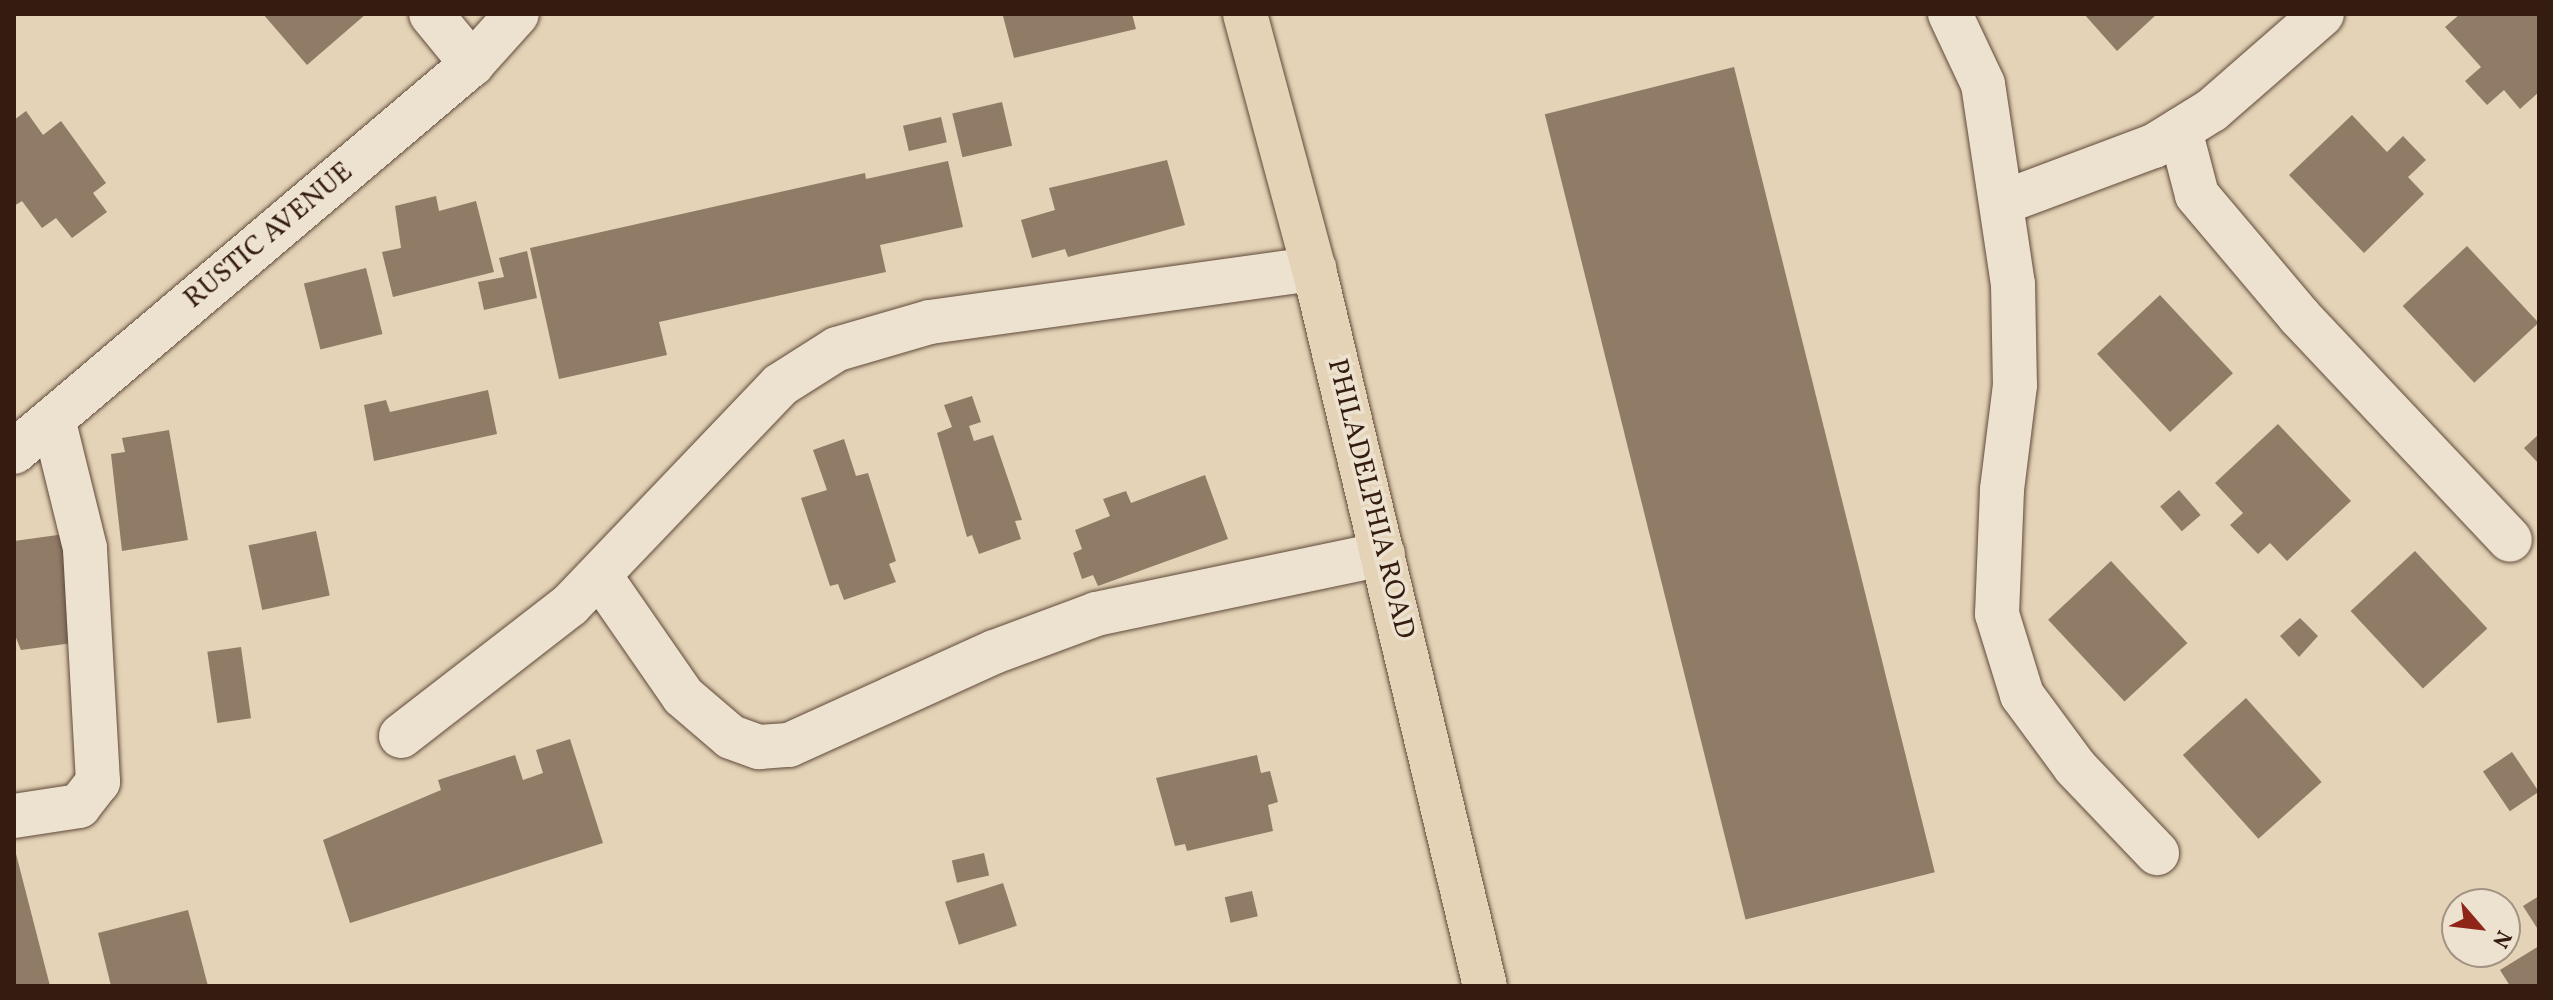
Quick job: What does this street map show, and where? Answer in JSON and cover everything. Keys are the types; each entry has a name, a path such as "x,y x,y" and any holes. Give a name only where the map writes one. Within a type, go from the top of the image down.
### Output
{"main road":[{"name":"PHILADELPHIA ROAD","path":"1245,14 1314,269 1485,986"}],"street":[{"path":"431,14 472,64"},
{"name":"RUSTIC AVENUE","path":"14,452 472,64 517,14"},
{"path":"1950,14 1983,84 2004,202 2015,385 2002,490 1997,614 2022,695 2075,767 2157,853"},
{"path":"2004,202 2180,130 2212,110 2322,14"},
{"path":"2180,130 2197,195 2510,540"},
{"path":"401,736 600,576 780,385 837,349 930,322 1314,269"},
{"path":"14,816 79,806 98,782 85,548 53,419"},
{"path":"600,576 683,696 731,737 759,747 800,741 994,652 1096,614 1383,554"}],"building":[{"path":"263,14 366,14 307,65"},
{"path":"1132,14 1136,29 1014,58 1003,16"},
{"path":"2084,14 2157,14 2117,51"},
{"path":"2460,14 2539,14 2539,92 2520,109 2504,90 2487,105 2465,81 2481,67 2445,27"},
{"path":"1734,67 1935,872 1746,920 1545,114"},
{"path":"1002,102 1012,146 962,157 952,113"},
{"path":"26,111 43,135 61,121 106,183 93,193 107,212 72,238 56,218 42,228 22,201 14,206 14,120"},
{"path":"2352,115 2387,152 2403,136 2426,160 2408,177 2424,194 2364,253 2289,175"},
{"path":"941,117 947,142 909,151 903,126"},
{"path":"1167,160 1185,225 1068,257 1065,249 1032,258 1021,220 1055,210 1049,188"},
{"path":"948,161 963,227 880,245 886,272 659,322 667,355 559,379 530,248 865,173 866,179"},
{"path":"436,196 439,211 476,201 494,272 393,297 382,252 401,248 395,206"},
{"path":"2467,246 2539,323 2474,383 2403,306"},
{"path":"527,251 537,298 484,310 478,282 504,277 499,258"},
{"path":"366,268 382,334 320,349 304,283"},
{"path":"2160,295 2233,373 2170,432 2097,354"},
{"path":"488,390 497,434 374,461 364,405 386,400 390,412"},
{"path":"972,396 981,422 969,426 974,441 993,435 1022,520 1015,521 1021,539 979,554 972,535 967,537 937,433 952,427 944,405"},
{"path":"2278,424 2351,501 2287,561 2270,543 2258,554 2230,525 2243,513 2215,483"},
{"path":"169,430 188,540 122,551 111,454 125,452 122,438"},
{"path":"2539,434 2539,464 2524,448"},
{"path":"844,439 856,476 868,473 896,561 889,564 896,582 844,600 838,584 830,586 801,498 827,490 813,450"},
{"path":"1205,475 1228,539 1098,586 1093,575 1082,579 1073,553 1082,549 1075,530 1110,516 1103,499 1126,491 1131,503"},
{"path":"2179,490 2201,515 2182,531 2160,506"},
{"path":"316,531 330,596 262,610 249,545"},
{"path":"65,534 80,642 21,650 14,633 14,541"},
{"path":"2415,551 2487,629 2423,689 2351,611"},
{"path":"2111,561 2187,643 2124,702 2048,620"},
{"path":"2300,618 2318,636 2299,657 2280,636"},
{"path":"241,647 251,718 217,723 207,652"},
{"path":"2246,698 2322,782 2258,839 2183,755"},
{"path":"570,739 603,843 350,923 323,840 441,790 438,780 515,755 523,780 543,773 536,750"},
{"path":"2512,752 2539,792 2510,811 2483,772"},
{"path":"1257,755 1261,773 1270,771 1278,802 1268,805 1273,831 1187,851 1185,844 1175,846 1156,778"},
{"path":"15,850 50,986 14,986"},
{"path":"984,853 989,875 957,883 952,860"},
{"path":"1003,883 1017,926 959,945 945,902"},
{"path":"1252,891 1258,916 1231,923 1225,897"},
{"path":"2539,896 2539,931 2523,906"},
{"path":"188,910 208,986 111,986 98,933"},
{"path":"2539,946 2539,986 2510,986 2500,970 2521,968 2521,957"}]}
